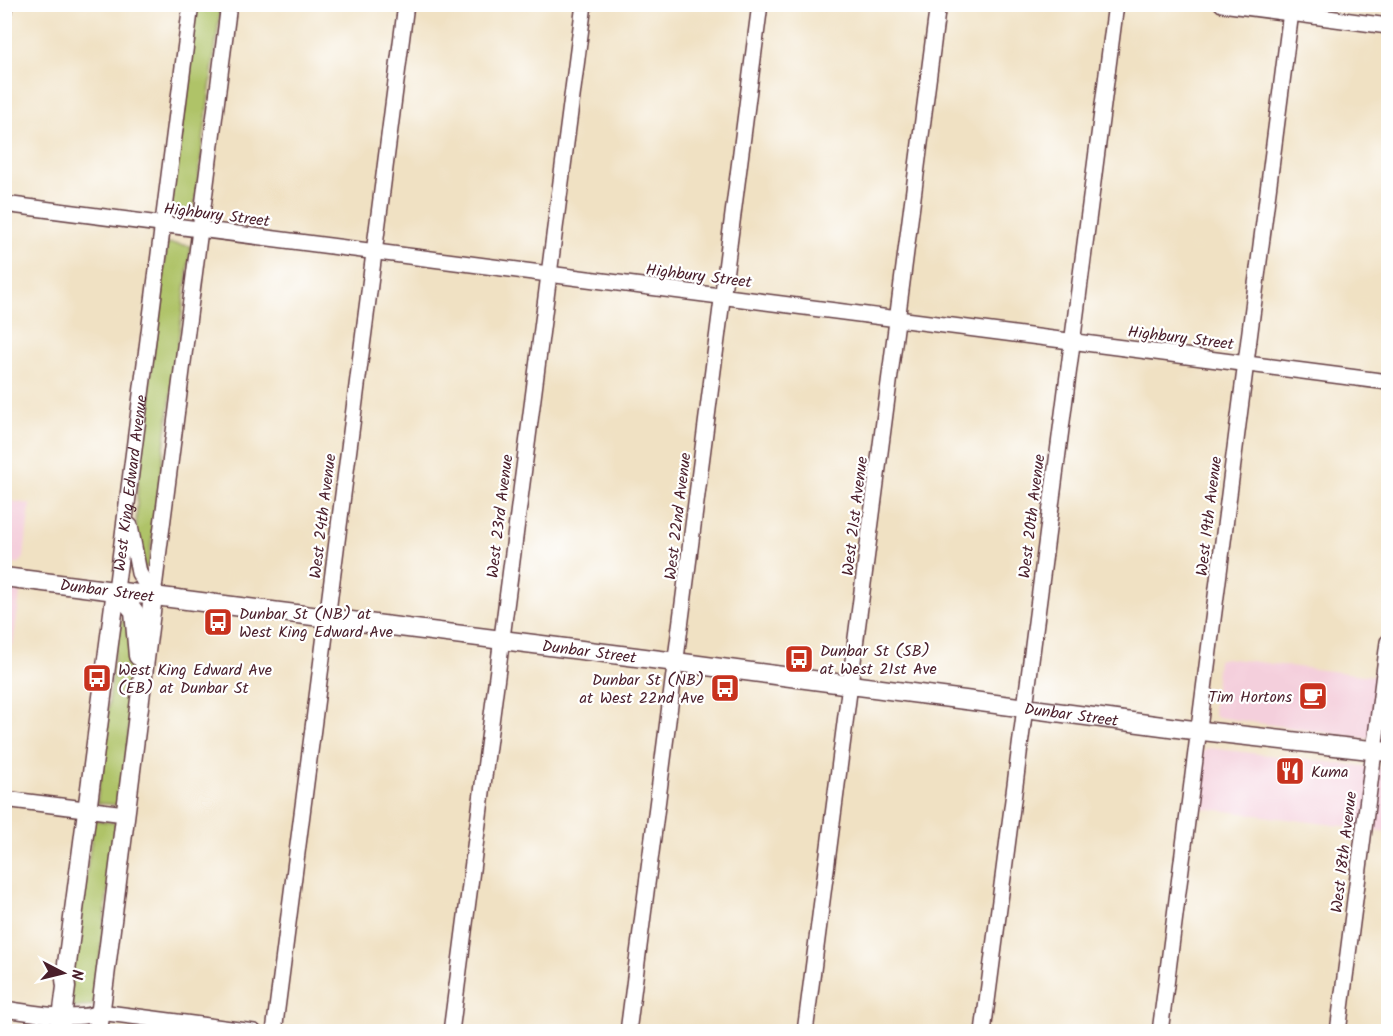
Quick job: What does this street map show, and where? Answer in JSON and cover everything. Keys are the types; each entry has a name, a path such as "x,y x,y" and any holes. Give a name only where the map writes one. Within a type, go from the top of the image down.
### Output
{"main road":[{"name":"Dunbar Street","path":"4,577 1198,731 1382,752"},
{"path":"116,590 134,611 138,659 144,667"},
{"name":"West King Edward Avenue","path":"61,1024 116,590"},
{"path":"98,1032 153,596"}],"street":[{"path":"4,10 5,4"},
{"name":"West King Edward Avenue","path":"116,590 191,4"},
{"path":"153,596 229,4"},
{"name":"West 24th Avenue","path":"274,1032 406,4"},
{"name":"West 23rd Avenue","path":"451,1032 584,4"},
{"name":"West 22nd Avenue","path":"628,1032 760,4"},
{"name":"West 21st Avenue","path":"805,1032 938,4"},
{"name":"West 20th Avenue","path":"983,1032 1116,4"},
{"path":"1222,4 1292,9 1389,26"},
{"name":"West 19th Avenue","path":"1161,1032 1292,9"},
{"name":"Highbury Street","path":"4,204 1389,382"},
{"path":"129,487 130,535 139,573 153,596"},
{"name":"West 18th Avenue","path":"1338,1032 1382,752 1389,642"},
{"path":"4,799 125,814"},
{"path":"4,1009 61,1024 100,1012 254,1032"}],"shaded area":[{"path":"5,500 30,504 24,558 18,564 5,563"},
{"path":"5,586 18,587 20,594 13,646 5,644"},
{"path":"1225,658 1388,678 1388,742 1217,717 1213,708 1218,660"},
{"path":"1209,748 1388,769 1388,832 1195,807 1202,756 1204,750"}],"green space":[{"path":"196,5 221,5 194,211 170,208"},
{"path":"167,243 191,246 149,560 148,565 143,569 136,529 138,474"},
{"path":"126,613 135,649 126,760 120,802 117,805 97,803 117,633"},
{"path":"94,820 116,823 94,1005 67,1009"}],"place":[{"name":"Dunbar St (NB) at West King Edward Ave","path":"218,622"},
{"name":"Dunbar St (SB) at West 21st Ave","path":"799,659"},
{"name":"West King Edward Ave (EB) at Dunbar St","path":"97,678"},
{"name":"Dunbar St (NB) at West 22nd Ave","path":"725,688"},
{"name":"Tim Hortons","path":"1313,696"},
{"name":"Kuma","path":"1290,771"}]}
